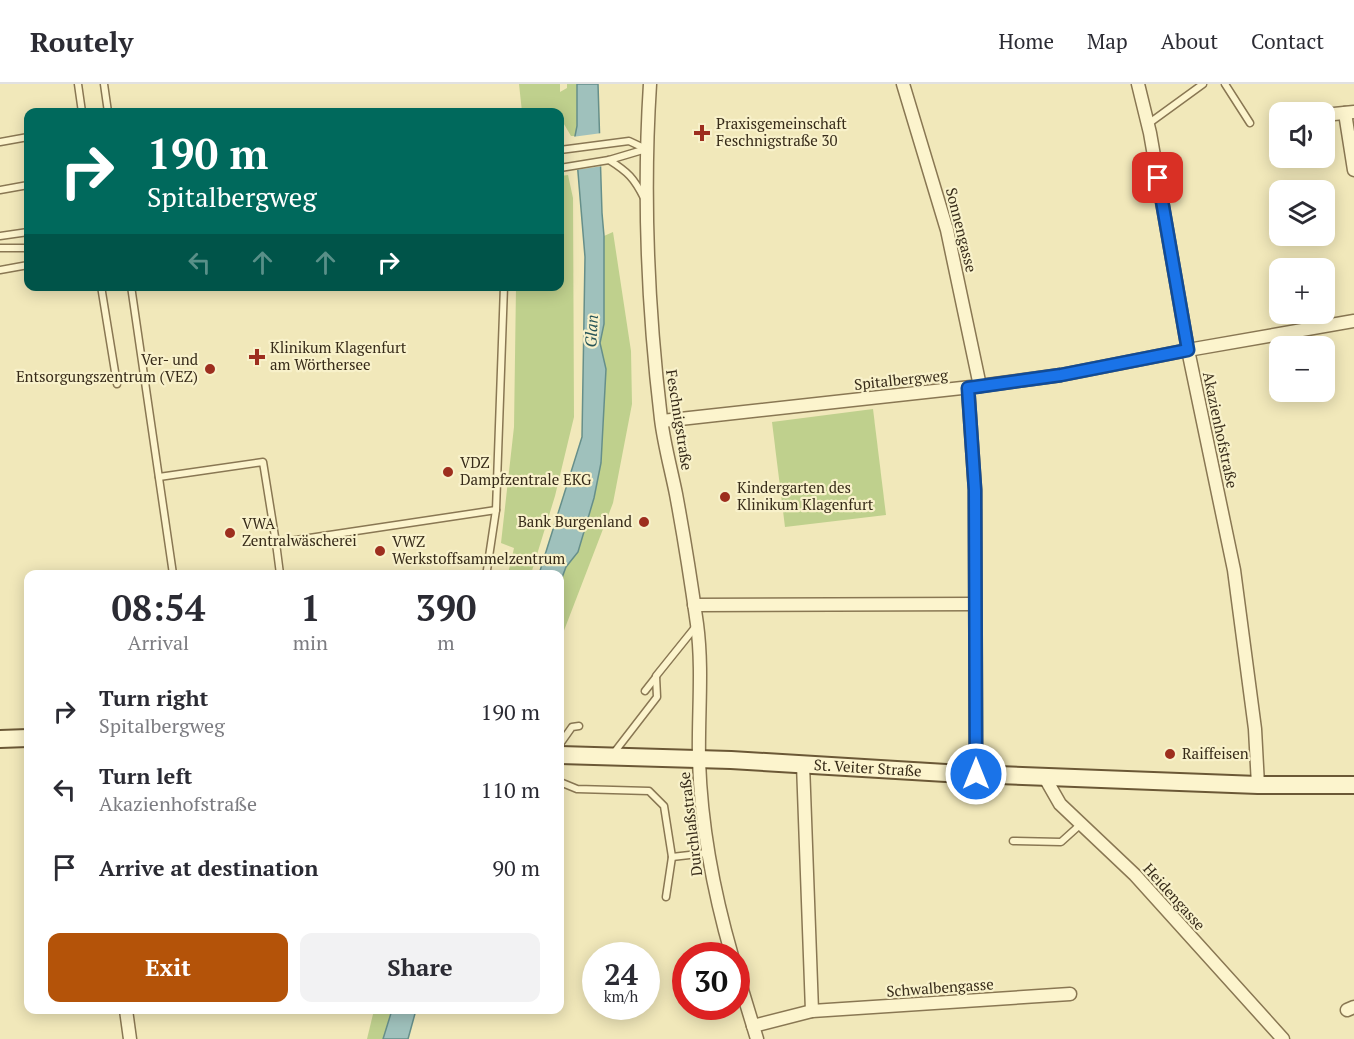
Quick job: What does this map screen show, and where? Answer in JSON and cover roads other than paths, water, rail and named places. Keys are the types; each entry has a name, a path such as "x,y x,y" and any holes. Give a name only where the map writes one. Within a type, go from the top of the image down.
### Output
{"main road":[{"path":"0,739 24,738"},
{"name":"St. Veiter Straße","path":"564,755 699,758 976,774 1258,785 1354,784"}],"street":[{"name":"Feschnigstraße","path":"650,84 647,149 653,343 662,421 684,535 697,624 701,664 699,758"},
{"name":"Sonnengasse","path":"903,84 947,230 974,387 976,774"},
{"name":"Akazienhofstraße","path":"1138,84 1148,124 1188,350 1234,570 1256,729 1258,785"},
{"path":"1349,113 1354,170"},
{"name":"Spitalbergweg","path":"662,421 974,387 1061,375 1354,321"},
{"path":"694,605 975,604"},
{"name":"Durchlaßstraße","path":"699,758 707,854 729,942"},
{"path":"803,764 812,1011"},
{"name":"Heidengasse","path":"1044,776 1060,804 1120,860 1283,1039"},
{"name":"Schwalbengasse","path":"753,1026 812,1011 1070,994"},
{"path":"127,1014 130,1039"},
{"path":"750,1016 757,1039"}],"lane":[{"path":"78,84 81,108"},
{"path":"104,84 107,108"},
{"path":"1148,124 1203,84"},
{"path":"1226,84 1250,123"},
{"path":"0,142 24,138"},
{"path":"564,149 629,141 647,149"},
{"path":"564,167 609,160 647,149"},
{"path":"609,160 628,172 636,182 648,206"},
{"path":"0,190 24,186"},
{"path":"0,236 24,233"},
{"path":"0,248 24,248"},
{"path":"0,270 24,266"},
{"path":"102,291 117,384"},
{"path":"132,291 172,570"},
{"path":"487,570 496,510 504,291"},
{"path":"159,477 263,462 279,570"},
{"path":"276,543 496,510"},
{"path":"645,691 697,624"},
{"path":"611,756 657,697 656,676"},
{"path":"564,738 572,727 579,726"},
{"path":"564,784 577,789 649,791 664,806 672,857 666,897"},
{"path":"1013,841 1061,842 1082,824"},
{"path":"672,857 707,854"}],"water":[{"name":"Glan","path":"577,84 598,84 604,236 604,324 600,343 606,369 601,463 594,498 578,552 564,572 564,570 540,570 582,437 585,257 575,136"},
{"path":"391,1014 415,1014 408,1039 383,1039"}],"place":[{"name":"Praxisgemeinschaft Feschnigstraße 30","path":"702,133"},
{"name":"Klinikum Klagenfurt am Wörthersee","path":"257,357"},
{"name":"Ver- und Entsorgungszentrum (VEZ)","path":"210,369"},
{"name":"VDZ Dampfzentrale EKG","path":"448,472"},
{"name":"Kindergarten des Klinikum Klagenfurt","path":"725,497"},
{"name":"Bank Burgenland","path":"644,522"},
{"name":"VWA Zentralwäscherei","path":"230,533"},
{"name":"VWZ Werkstoffsammelzentrum","path":"380,551"},
{"name":"Raiffeisen","path":"1170,754"}]}
